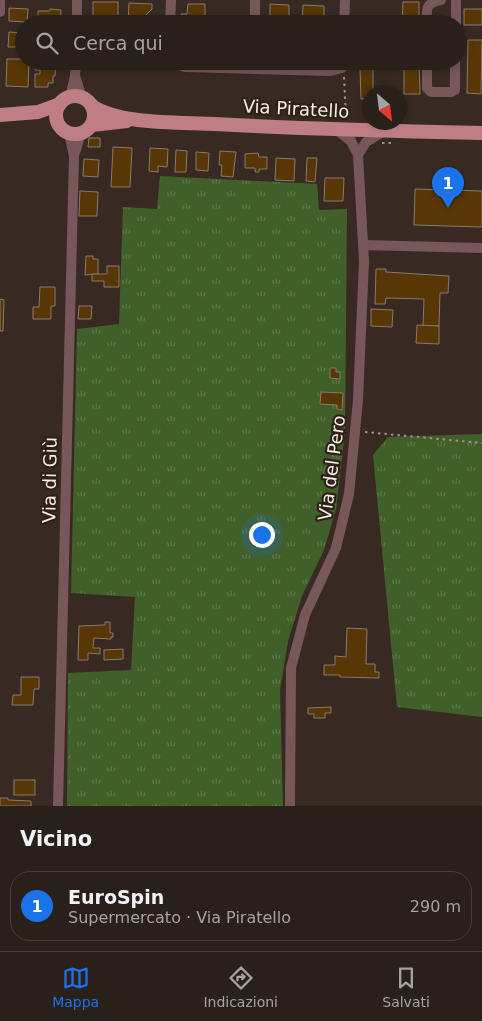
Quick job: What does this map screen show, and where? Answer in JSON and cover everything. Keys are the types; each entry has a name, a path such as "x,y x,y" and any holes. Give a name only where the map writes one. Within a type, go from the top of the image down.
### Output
{"main road":[{"name":"Via Piratello","path":"6,115 38,112 76,101 99,110 138,120"},
{"path":"76,101 94,112 75,129 56,115 76,101"},
{"name":"Via Piratello","path":"6,115 52,122 75,129 138,120 338,124 384,131 482,133"}],"street":[{"path":"0,0 0,12"},
{"path":"77,0 77,15"},
{"path":"170,15 171,0"},
{"path":"255,0 255,15"},
{"path":"344,0 344,15"},
{"path":"427,15 427,7 430,3 441,0"},
{"path":"456,0 456,15"},
{"path":"76,70 76,101"},
{"path":"315,70 332,70"},
{"path":"427,70 427,88 430,92 451,92 455,90 456,70"},
{"path":"338,124 358,156"},
{"name":"Via di Giù","path":"58,806 75,129"},
{"path":"358,156 366,142 384,131"},
{"name":"Via del Pero","path":"290,806 291,668 305,615 336,548 349,494 355,431 364,261 358,156"},
{"path":"363,244 482,248"}],"path":[{"path":"338,124 346,118 344,70"},
{"path":"355,431 482,442"}],"green space":[{"path":"160,176 317,184 319,210 347,209 345,432 336,509 324,550 302,596 288,641 280,690 283,806 67,806 68,673 131,670 135,597 71,593 77,329 119,324 123,207 157,209"},
{"path":"482,434 482,717 397,707 373,455 388,437"}],"building":[{"path":"93,2 118,2 118,15 93,15"},
{"path":"403,2 419,2 419,15 402,15"},
{"path":"129,3 152,4 152,9 146,15 128,15"},
{"path":"188,4 205,4 205,15 181,15 187,14"},
{"path":"270,4 289,5 289,15 270,15"},
{"path":"303,5 324,6 324,15 302,15"},
{"path":"9,8 28,9 28,15 15,15 15,21 9,21"},
{"path":"50,9 61,10 61,15 38,15 38,11 50,11"},
{"path":"464,9 482,9 482,25 467,25 467,15 464,15"},
{"path":"9,32 15,32 15,47 8,47"},
{"path":"468,40 482,40 481,94 467,93"},
{"path":"7,59 15,59 15,70 29,70 28,87 6,86"},
{"path":"40,70 55,70 53,83 48,83 48,87 35,87 35,74 40,74"},
{"path":"360,70 373,70 373,85 362,85 362,99"},
{"path":"404,70 419,70 420,94 407,94 407,85 404,85"},
{"path":"89,138 100,138 100,147 88,147"},
{"path":"113,147 132,148 130,187 111,187"},
{"path":"150,148 168,149 167,167 158,166 158,172 149,171"},
{"path":"176,150 187,151 186,172 175,172"},
{"path":"220,151 236,152 233,177 221,176 222,165 219,165"},
{"path":"196,152 209,153 208,171 196,170"},
{"path":"258,153 259,157 267,157 267,169 259,169 259,172 255,172 255,168 245,168 245,154"},
{"path":"276,158 295,159 294,181 275,180"},
{"path":"307,158 317,158 315,182 306,181"},
{"path":"84,159 99,160 98,177 83,176"},
{"path":"325,178 344,178 343,201 324,201"},
{"path":"415,189 482,191 482,227 414,225"},
{"path":"80,191 98,192 97,216 79,216"},
{"path":"86,256 93,256 93,259 98,259 98,274 85,275"},
{"path":"107,266 119,266 119,287 104,287 104,281 92,281 92,274 107,274"},
{"path":"376,269 386,269 386,272 449,276 448,293 440,293 439,326 423,326 424,299 386,298 385,304 375,304"},
{"path":"40,287 55,287 55,306 51,306 51,319 33,319 33,307 39,307"},
{"path":"0,299 4,300 3,331 0,331"},
{"path":"79,306 92,306 91,319 78,319"},
{"path":"371,309 393,310 392,327 371,326"},
{"path":"417,325 439,326 439,344 416,343"},
{"path":"330,368 336,368 336,372 340,372 340,379 330,378"},
{"path":"321,392 343,393 342,410 337,409 337,405 320,404"},
{"path":"105,622 110,622 110,633 113,633 113,637 111,639 94,638 93,648 100,648 100,654 88,653 88,660 78,660 79,626 105,625"},
{"path":"347,628 367,629 366,664 375,664 375,672 379,672 379,678 324,675 324,665 335,665 335,656 346,657"},
{"path":"123,649 123,659 104,660 104,650"},
{"path":"21,677 39,677 39,689 34,689 33,705 12,705 13,695 21,695"},
{"path":"331,707 331,713 325,713 325,718 314,718 314,714 308,714 308,708"},
{"path":"14,780 35,780 35,795 14,795"},
{"path":"0,798 31,801 31,806 0,806"}],"place":[{"name":"EuroSpin","path":"448,208"}]}
